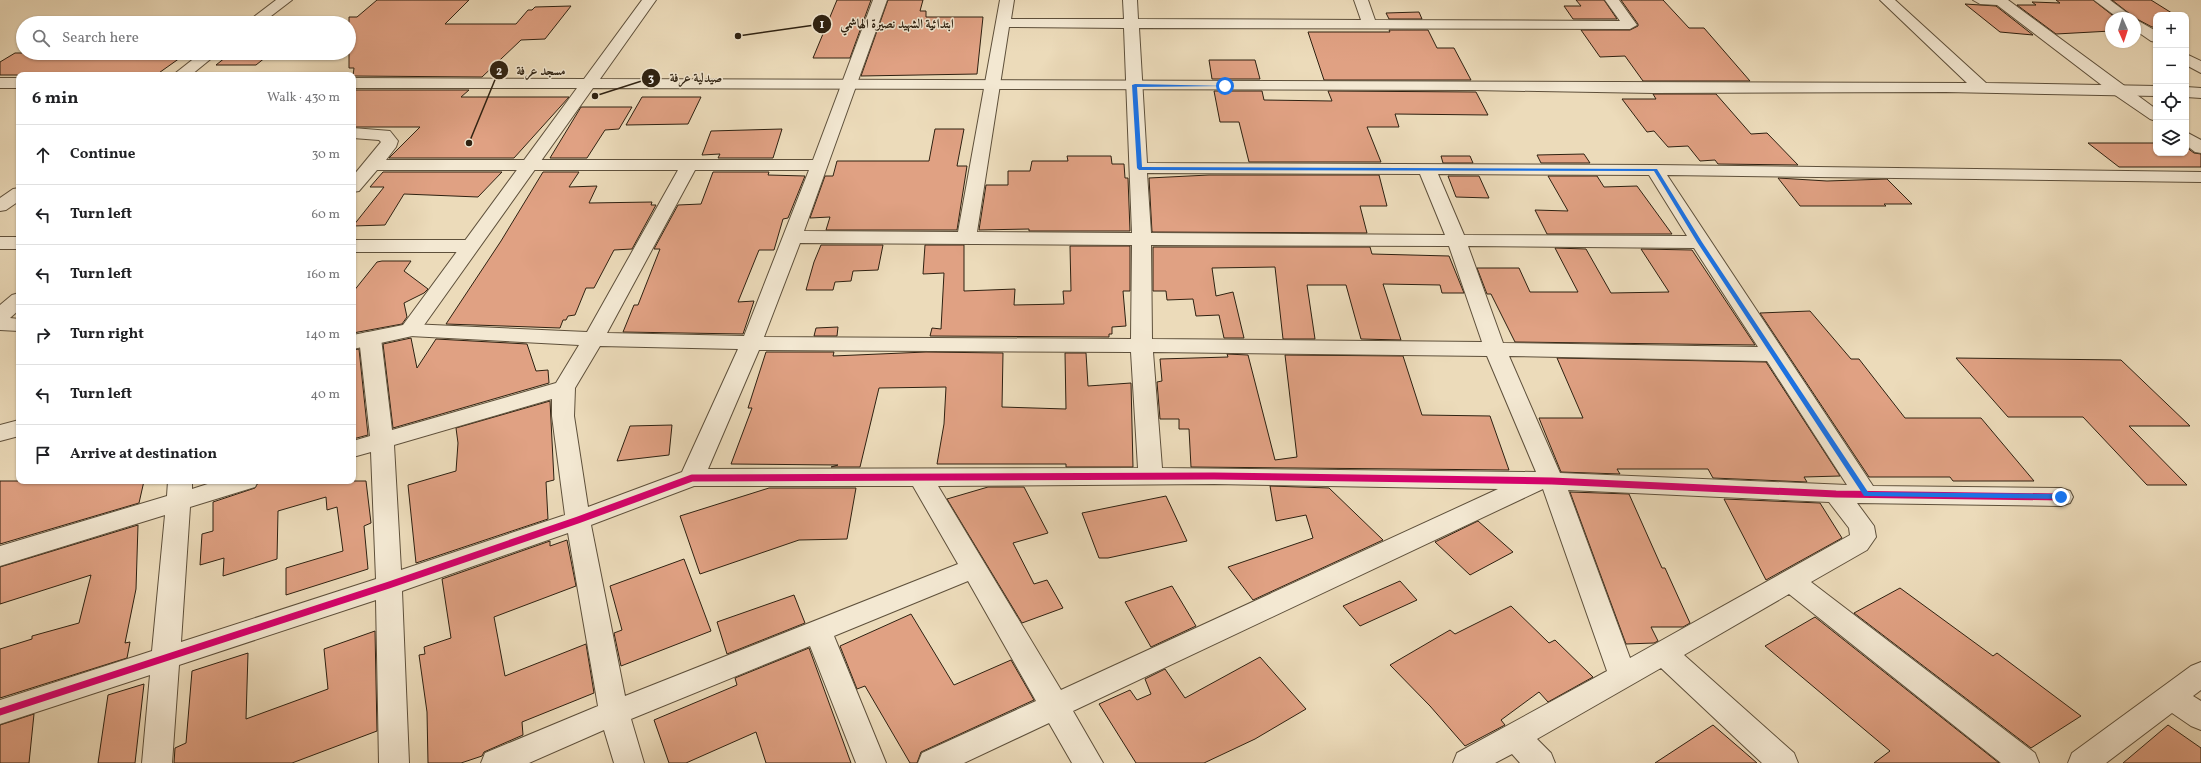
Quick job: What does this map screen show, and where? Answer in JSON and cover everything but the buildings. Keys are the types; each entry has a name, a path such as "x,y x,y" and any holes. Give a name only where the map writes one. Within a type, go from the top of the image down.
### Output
{"street":[{"path":"263,16 285,0"},
{"path":"410,330 469,246 649,0"},
{"path":"692,478 751,344 821,165 880,0"},
{"path":"966,239 1007,0"},
{"path":"1130,0 1142,240 1140,267 1142,346 1150,477"},
{"path":"1360,0 1369,23"},
{"path":"1002,23 1630,25 1612,0"},
{"path":"1887,0 1982,88"},
{"path":"1980,0 2000,0 2118,90 2153,114"},
{"path":"2101,0 2118,12"},
{"path":"2141,27 2153,36"},
{"path":"185,72 201,60"},
{"path":"2189,60 2201,68"},
{"path":"0,83 16,83"},
{"path":"356,83 1982,88 2153,91"},
{"path":"2189,92 2201,92"},
{"path":"356,133 384,135 390,141 388,147 374,165 356,184"},
{"path":"2189,139 2201,148"},
{"path":"629,763 614,713 578,520 563,416 564,388 593,340 690,164"},
{"path":"374,165 821,165"},
{"path":"1139,168 1656,170 2201,177"},
{"path":"1427,169 1457,241 1495,349 1545,481 1623,677"},
{"path":"1656,170 1700,242 1775,354 1866,495"},
{"path":"0,206 16,195"},
{"path":"793,237 1700,242"},
{"path":"0,243 16,243"},
{"path":"356,246 469,246"},
{"path":"0,316 16,302"},
{"path":"0,324 16,325"},
{"path":"394,763 389,584 382,441 362,340 410,330 593,340 751,344 1495,349 1775,354"},
{"path":"356,448 564,388"},
{"path":"920,476 1088,763"},
{"path":"0,712 389,584 578,520 692,478 1214,476 1545,481 1866,495 2061,497"},
{"path":"934,763 1545,481"},
{"path":"0,556 179,491 226,484"},
{"path":"157,763 179,491"},
{"path":"1468,763 1858,544 1863,537 1861,526 1836,494"},
{"path":"496,763 614,713 974,568"},
{"path":"1791,581 2024,763"},
{"path":"818,631 871,763"},
{"path":"1664,654 1783,763"},
{"path":"2083,763 2201,674"},
{"path":"2172,697 2201,717"},
{"path":"1515,737 1540,763"}],"cycle path":[{"path":"0,712 389,585 578,520 692,478 1214,476 1552,481 1836,494 2061,497"}],"place":[{"name":"ابتدائية الشهيد نصيرة الهاشمي","path":"738,36"},
{"name":"صيدلية عرفة","path":"595,96"},
{"name":"مسجد عرفة","path":"469,143"}],"route":[{"path":"1225,86 1135,85 1139,168 1284,167 1656,170 1700,242 1775,354 1866,495 2061,497"}]}
